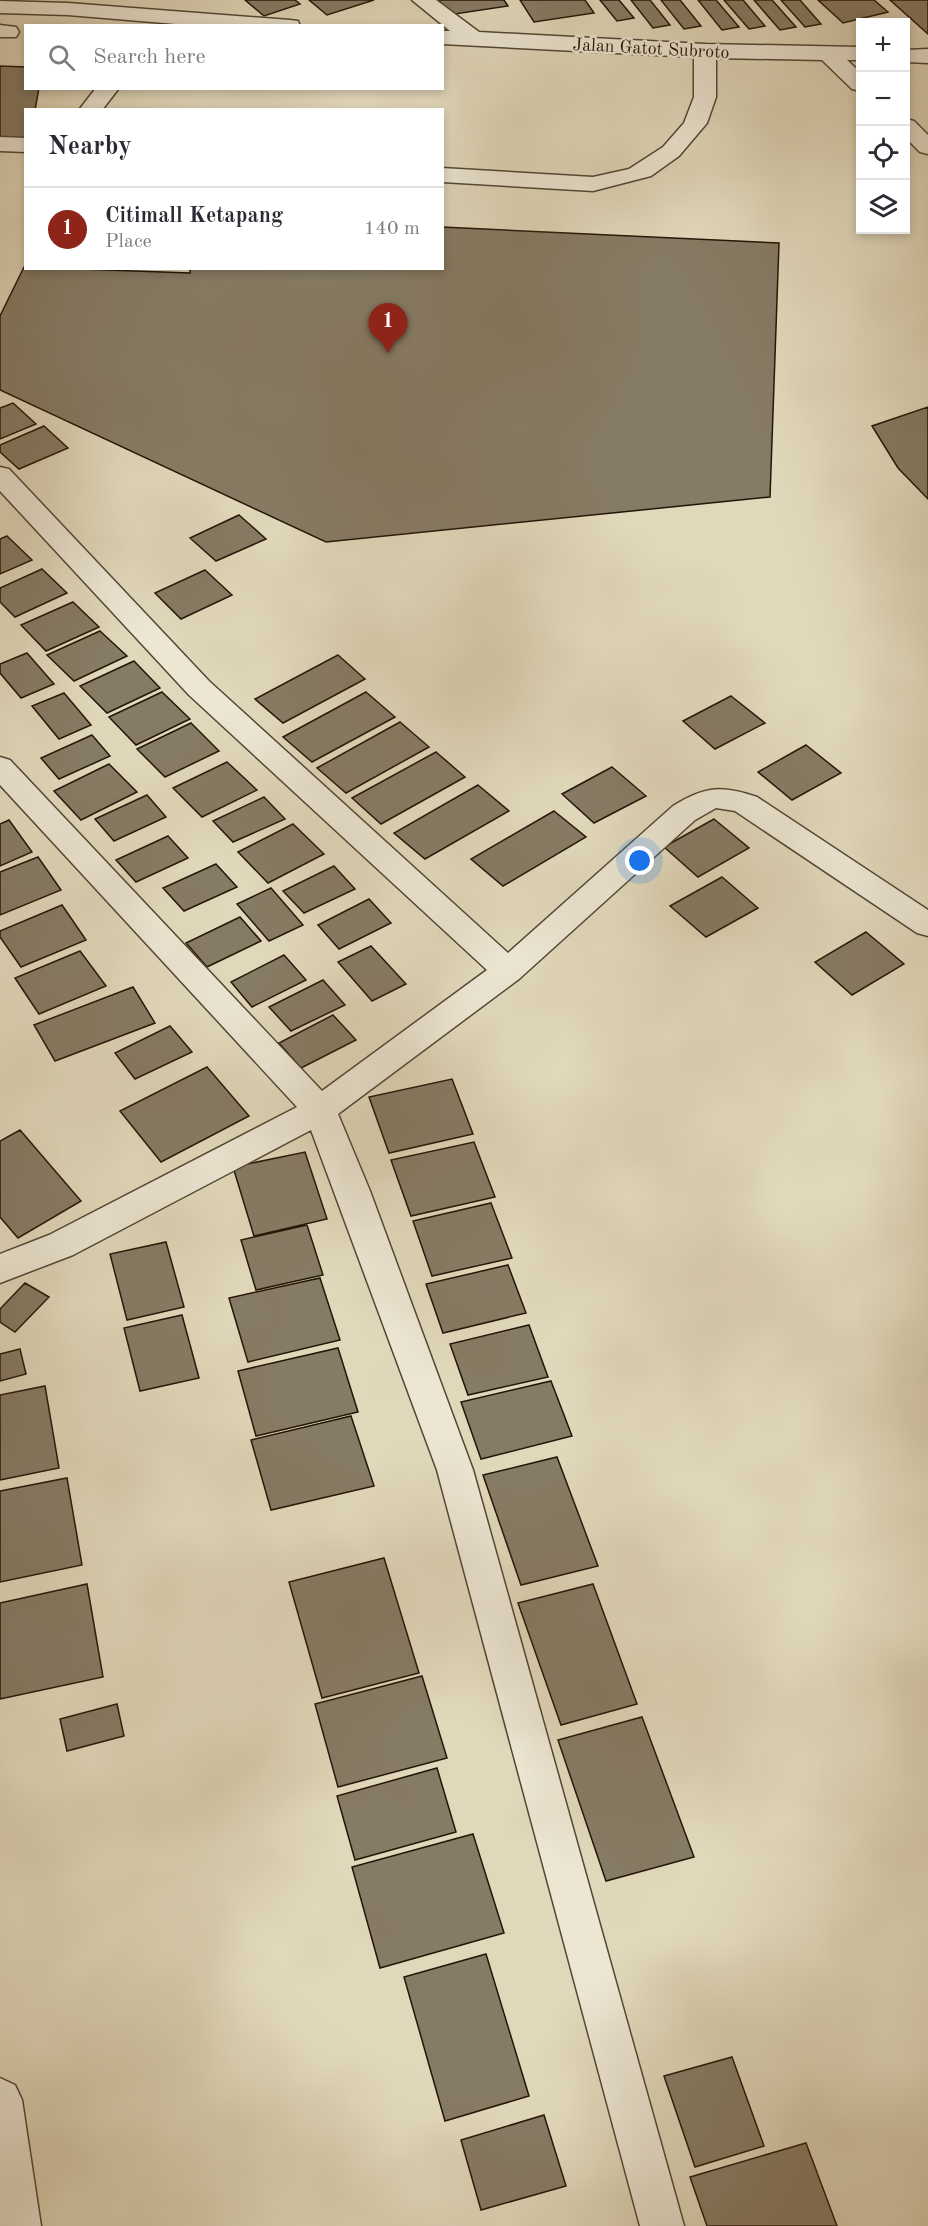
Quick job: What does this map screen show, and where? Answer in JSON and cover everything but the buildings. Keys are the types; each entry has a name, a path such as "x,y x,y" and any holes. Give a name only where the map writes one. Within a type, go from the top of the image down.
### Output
{"street":[{"path":"423,0 474,39"},
{"path":"0,7 66,4 172,21 243,24"},
{"name":"Jalan Gatot Subroto","path":"444,37 705,51 856,54"},
{"path":"444,175 593,184 617,180 644,171 668,153 695,124 704,102 705,51"},
{"path":"828,54 856,79"},
{"path":"910,56 928,56"},
{"path":"92,108 106,90"},
{"path":"910,130 928,147"},
{"path":"0,475 199,688 508,971"},
{"path":"0,767 320,1110 353,1191 455,1470 662,2226"},
{"path":"0,1269 82,1234 320,1110 508,971 684,813 704,800 717,796 746,804 928,925"},
{"path":"0,2100 19,2226"}],"place":[{"name":"Citimall Ketapang","path":"388,353"}]}
